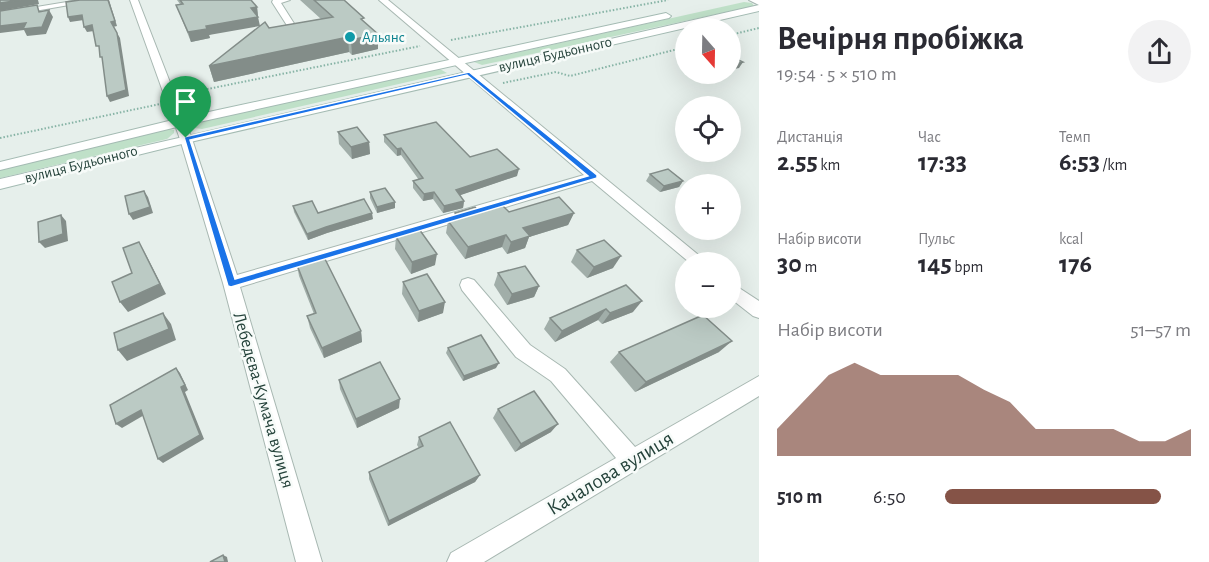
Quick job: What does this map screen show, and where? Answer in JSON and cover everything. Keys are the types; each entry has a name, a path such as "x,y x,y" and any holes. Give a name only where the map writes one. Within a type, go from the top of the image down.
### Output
{"main road":[{"path":"705,8 741,0"},
{"path":"753,0 759,2"},
{"name":"вулиця Будьонного","path":"0,184 186,138 759,8"},
{"name":"вулиця Будьонного","path":"0,166 181,122 683,13"}],"street":[{"path":"0,15 94,0"},
{"name":"Лебедєва-Кумача вулиця","path":"134,0 186,138 231,284 309,562"},
{"path":"286,0 276,2 291,25"},
{"path":"383,0 432,43 687,252"},
{"path":"231,284 594,176"},
{"path":"468,285 523,351 558,375 632,460"},
{"path":"741,297 759,311"},
{"name":"Качалова вулиця","path":"460,562 759,385"}],"path":[{"path":"0,138 432,43 668,0"},
{"path":"741,32 759,28"},
{"path":"486,87 556,72 570,76 675,50"}],"green space":[{"path":"744,2 752,3 754,6 699,18 675,18 675,23 482,65 474,62"},
{"path":"438,68 447,73 202,129 194,128 198,122"},
{"path":"169,129 174,130 174,133 167,139 0,178 0,170"}],"building":[{"path":"0,0 21,0 0,3"},
{"path":"108,0 115,21 111,22 117,33 126,90 107,96 102,57 100,57 99,46 96,46 92,25 84,27 82,15 68,17 66,2"},
{"path":"180,0 251,0 257,7 251,8 258,17 206,26 207,29 188,32 176,5 183,4"},
{"path":"314,0 344,0 378,34 351,40 348,37 209,66 265,22 269,28 333,17"},
{"path":"37,5 39,12 49,10 42,27 23,29 26,23 0,26 0,11"},
{"path":"436,122 470,157 497,149 519,169 456,190 464,201 444,206 434,192 424,194 413,181 423,178 401,148 397,149 384,135"},
{"path":"357,127 369,142 351,147 338,132"},
{"path":"668,169 675,175 675,183 664,186 650,174"},
{"path":"385,188 395,202 377,207 370,192"},
{"path":"144,191 150,207 129,214 125,196"},
{"path":"559,197 574,213 523,228 530,236 511,242 506,235 468,247 448,221 458,218 455,213 475,207 479,212 503,206 509,212"},
{"path":"364,199 372,213 307,234 293,206 312,201 318,213"},
{"path":"61,215 63,234 39,242 38,222"},
{"path":"419,229 437,254 412,262 396,237"},
{"path":"604,240 621,256 594,267 577,250"},
{"path":"139,242 160,284 120,302 112,282 132,273 123,248"},
{"path":"324,257 361,331 322,348 307,316 316,313 297,265"},
{"path":"525,266 539,286 512,294 498,273"},
{"path":"427,274 445,302 419,311 403,282"},
{"path":"626,285 642,301 610,313 606,309 562,331 550,318"},
{"path":"163,313 169,329 118,350 114,333"},
{"path":"696,318 706,318 732,341 646,382 619,352"},
{"path":"481,335 499,363 464,376 448,348"},
{"path":"380,362 400,399 356,419 339,380"},
{"path":"176,368 185,385 181,387 200,435 158,459 141,410 116,424 110,405"},
{"path":"534,391 558,424 521,444 498,409"},
{"path":"450,422 480,475 389,521 369,472 423,446 419,437"},
{"path":"223,555 225,562 210,562"}],"place":[{"name":"Альянс","path":"350,37"}],"route":[{"path":"469,73 594,176 231,284 186,138 469,73"}]}
